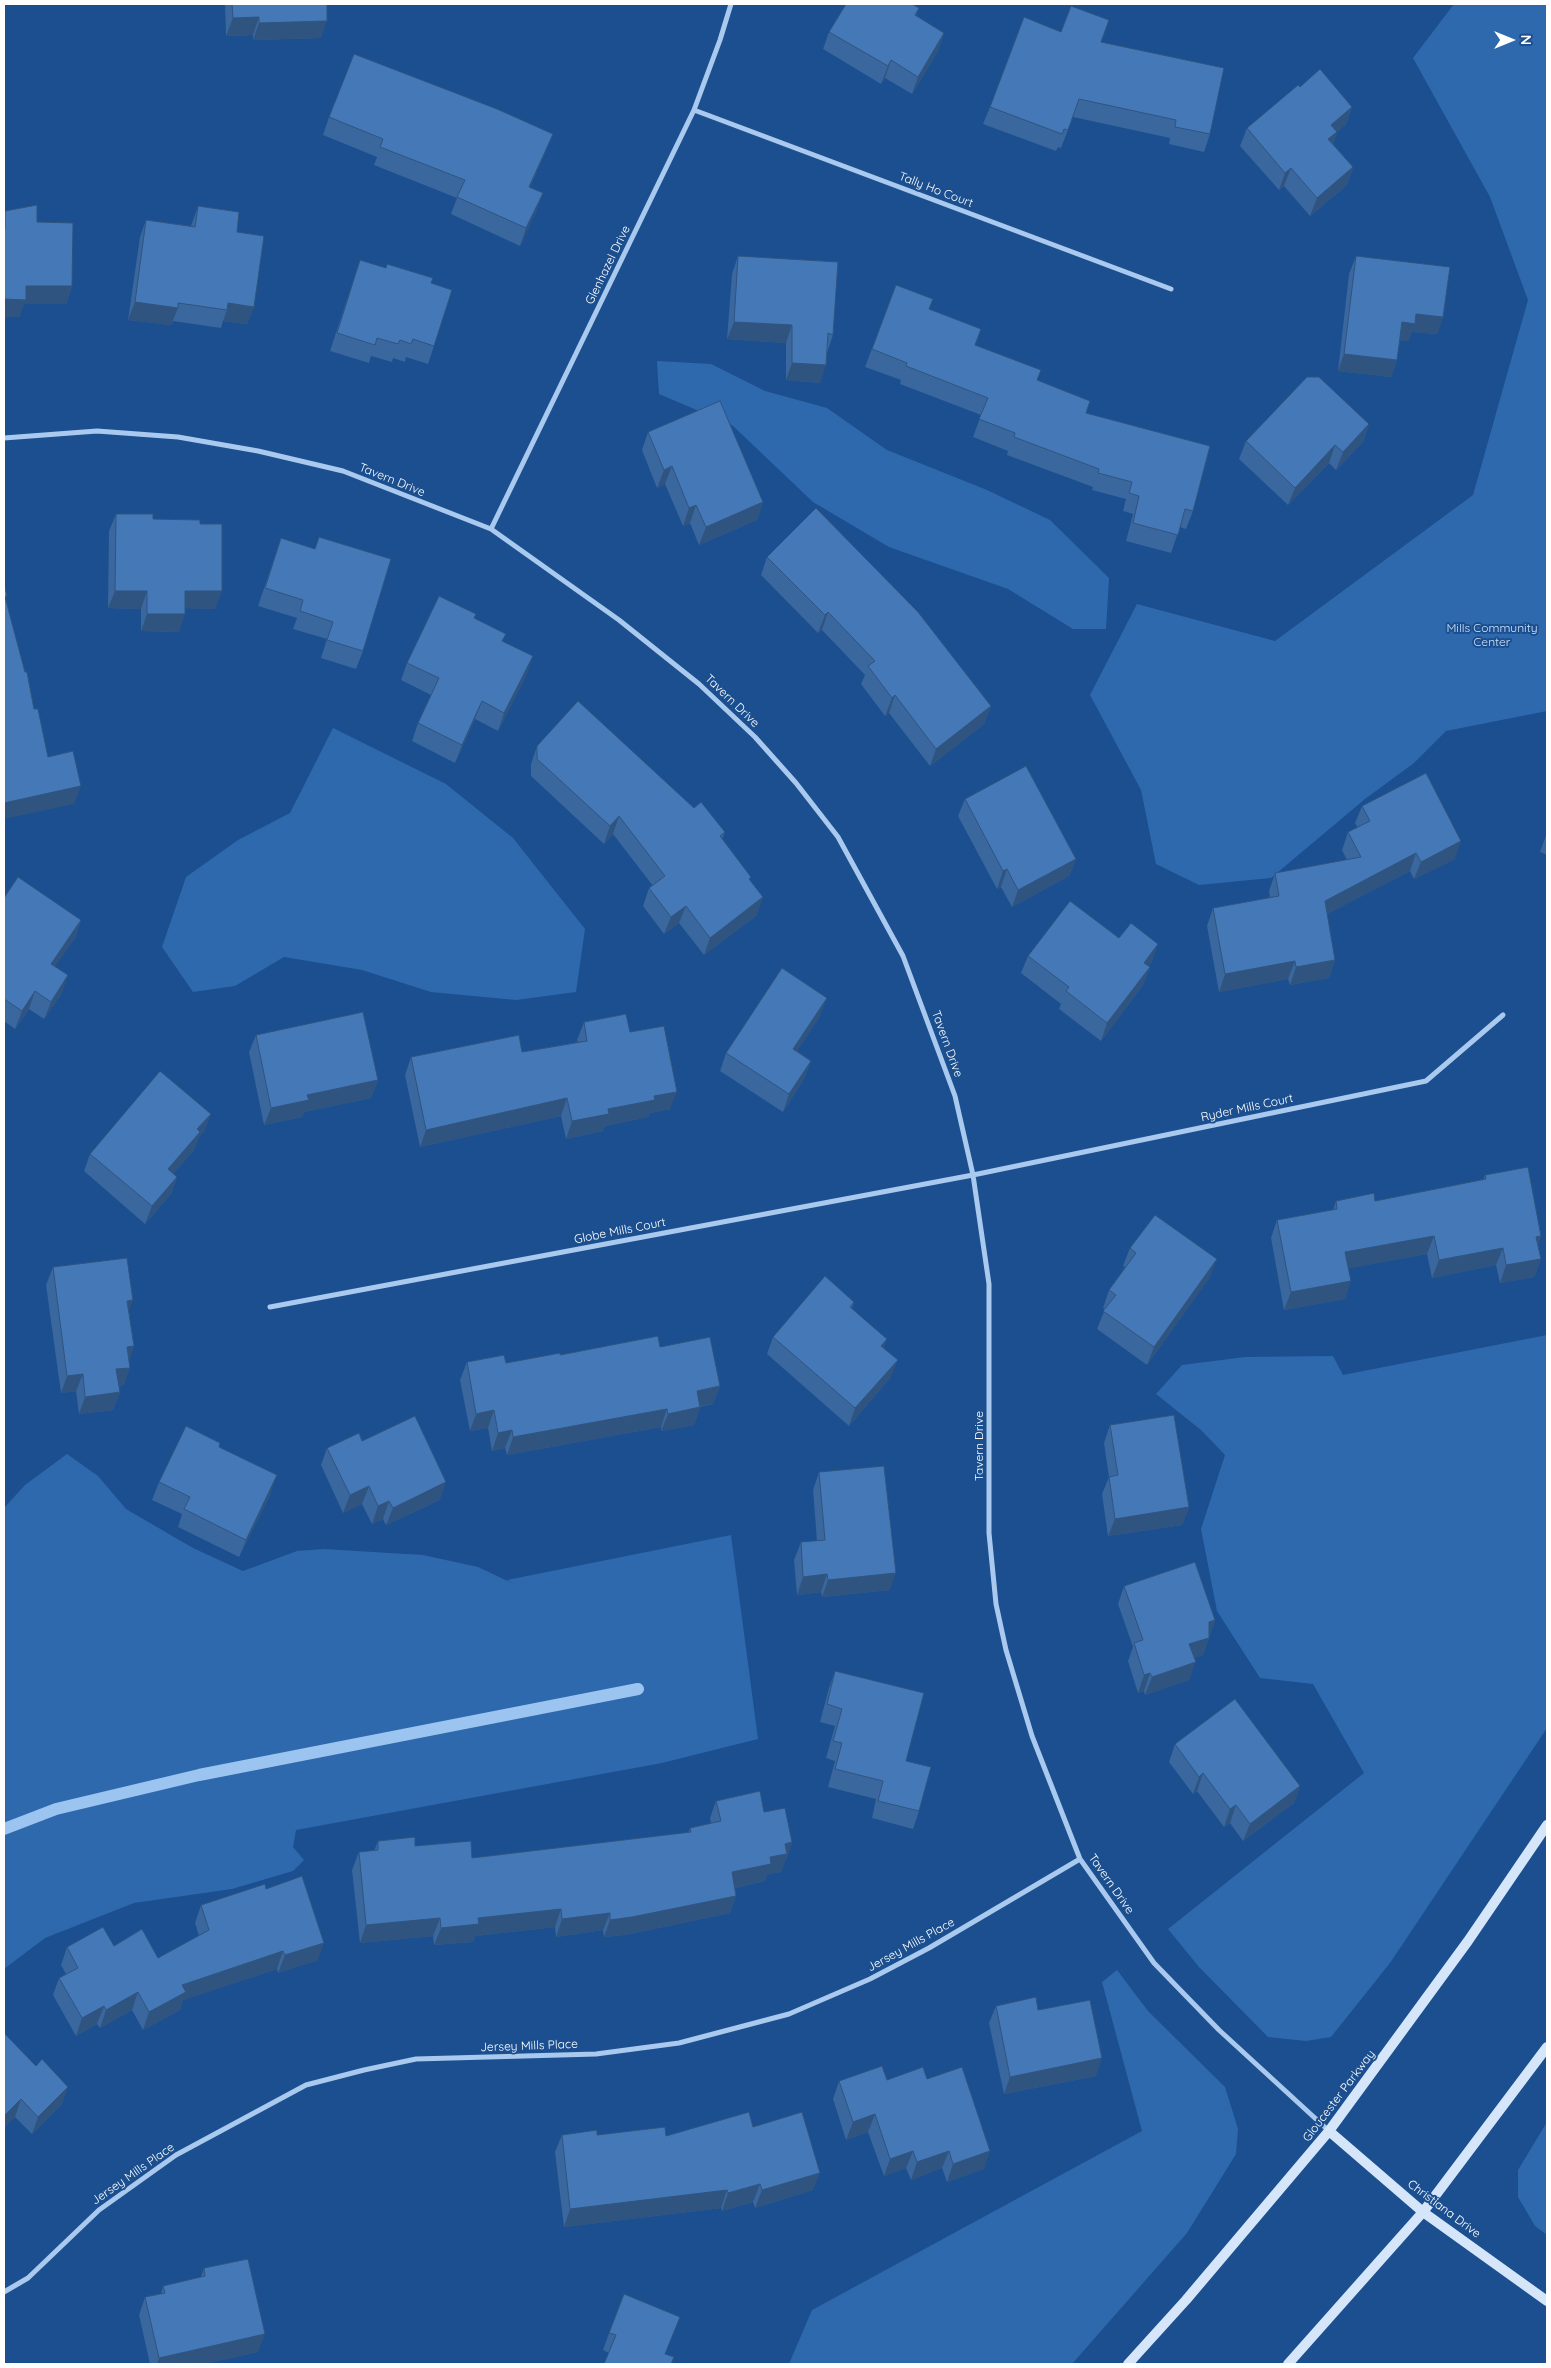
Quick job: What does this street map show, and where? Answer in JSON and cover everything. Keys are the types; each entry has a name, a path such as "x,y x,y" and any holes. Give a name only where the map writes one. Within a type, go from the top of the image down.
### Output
{"main road":[{"name":"Gloucester Parkway","path":"1128,2364 1186,2300 1330,2131 1468,1940 1547,1825"},
{"path":"1288,2364 1423,2212 1547,2047"},
{"name":"Christiana Drive","path":"1330,2131 1423,2212 1547,2301"}],"street":[{"name":"Glenhazel Drive","path":"491,529 694,110 731,4"},
{"name":"Tally Ho Court","path":"694,110 1171,289"},
{"name":"Tavern Drive","path":"4,438 98,431 178,437 258,451 343,471 491,529 619,620 699,684 755,738 796,783 838,837 903,956 955,1096 973,1175 989,1284 989,1533 996,1604 1006,1650 1032,1736 1080,1859 1154,1963 1225,2036 1330,2131"},
{"name":"Ryder Mills Court","path":"973,1175 1426,1081 1503,1015"},
{"name":"Globe Mills Court","path":"270,1308 973,1175"},
{"name":"Jersey Mills Place","path":"4,2292 28,2278 99,2210 176,2155 306,2085 416,2059 596,2054 679,2043 790,2014 870,1980 929,1948 1080,1859"}],"green space":[{"name":"Mills Community Center","path":"1454,4 1547,4 1547,711 1446,731 1414,763 1365,799 1271,878 1199,885 1156,864 1141,790 1090,695 1137,604 1275,641 1473,495 1528,300 1490,197 1413,58"},
{"path":"657,361 711,364 765,391 827,408 887,450 987,490 1050,520 1109,578 1106,629 1073,629 1008,589 889,547 813,502 732,425 659,394"},
{"path":"333,728 446,784 513,838 585,929 576,992 516,1000 431,992 362,970 284,957 235,986 193,992 162,947 186,877 238,840 290,813"},
{"path":"1547,1335 1547,1728 1390,1963 1331,2037 1306,2041 1268,2037 1199,1967 1168,1929 1364,1773 1313,1684 1260,1678 1217,1611 1201,1529 1225,1455 1201,1430 1156,1394 1182,1365 1245,1357 1333,1356 1343,1375"},
{"path":"67,1454 98,1476 126,1509 193,1548 243,1571 297,1551 324,1549 423,1555 478,1567 514,1584 507,1580 731,1535 758,1739 662,1763 296,1830 293,1847 304,1860 293,1871 232,1889 134,1903 45,1938 4,1969 4,1508 25,1485"},
{"path":"1117,1970 1148,2011 1225,2087 1238,2129 1236,2154 1187,2233 1072,2364 789,2364 812,2310 1142,2131 1102,1982"},
{"path":"1547,2122 1547,2235 1535,2226 1518,2197 1518,2170"}],"building":[{"path":"232,4 327,4 327,21 259,23 259,17 233,18"},
{"path":"846,4 912,4 919,8 915,15 944,33 918,77 891,60 888,66 829,32"},
{"path":"1071,6 1109,20 1101,42 1224,68 1210,134 1175,127 1176,120 1079,99 1068,130 1064,129 1062,134 990,107 1024,17 1061,32"},
{"path":"354,54 497,109 553,134 529,187 543,193 526,228 457,197 465,180 380,147 383,139 329,117"},
{"path":"1320,69 1352,107 1331,125 1337,132 1328,139 1353,167 1317,198 1291,168 1285,173 1247,128"},
{"path":"37,205 37,222 73,223 72,286 26,286 26,300 4,299 5,211"},
{"path":"198,206 239,212 237,232 264,236 254,307 228,303 227,310 178,303 178,308 135,302 146,220 195,227"},
{"path":"738,256 838,262 833,335 828,333 826,365 792,363 792,325 734,322"},
{"path":"1356,256 1450,267 1443,317 1416,314 1415,324 1402,322 1397,360 1344,354"},
{"path":"360,260 386,268 387,264 433,278 431,283 452,290 434,346 413,339 411,344 400,340 398,344 377,338 375,345 337,333"},
{"path":"896,285 933,299 929,309 981,329 975,345 1041,370 1037,380 1090,401 1086,413 1210,446 1193,511 1185,509 1178,535 1133,523 1139,496 1129,493 1132,482 1098,473 1099,469 1014,437 1015,433 979,419 988,398 906,366 907,363 872,349"},
{"path":"1307,377 1319,377 1369,424 1343,452 1335,445 1295,488 1246,441"},
{"path":"720,401 763,502 706,527 696,505 689,508 672,466 664,470 648,432"},
{"path":"816,508 918,612 991,706 936,749 895,695 892,698 868,666 875,661 828,612 825,615 767,557"},
{"path":"116,514 153,514 153,519 200,520 200,524 222,524 222,591 185,591 185,614 147,614 147,591 115,591"},
{"path":"319,537 391,559 363,651 327,640 333,622 300,611 303,600 265,588 281,538 315,549"},
{"path":"4,583 7,596 5,597 25,672 27,672 34,709 38,709 48,757 73,751 81,786 4,803"},
{"path":"439,596 476,614 474,618 506,634 502,641 533,656 504,713 482,701 462,745 418,723 439,678 407,663"},
{"path":"578,701 694,808 701,802 725,832 720,836 751,877 749,879 763,897 710,938 686,906 671,917 649,888 665,876 619,816 610,826 537,759 537,746"},
{"path":"1026,766 1076,859 1018,890 1007,869 1003,871 965,799"},
{"path":"1426,773 1461,841 1421,862 1416,853 1325,901 1335,960 1296,967 1295,961 1225,974 1213,908 1279,896 1275,873 1361,857 1348,832 1370,821 1362,806"},
{"path":"18,877 81,920 51,964 68,975 51,1002 35,991 22,1011 4,999 4,898"},
{"path":"1070,901 1119,938 1131,923 1158,944 1144,963 1150,967 1107,1023 1066,991 1069,987 1028,956"},
{"path":"782,968 827,998 793,1049 811,1061 789,1094 726,1053"},
{"path":"363,1012 378,1080 307,1095 309,1100 271,1108 256,1035"},
{"path":"626,1014 630,1032 664,1026 677,1092 654,1096 655,1100 608,1109 609,1114 572,1121 567,1098 426,1130 411,1057 519,1035 522,1052 587,1041 584,1022"},
{"path":"160,1071 211,1114 197,1129 200,1132 168,1169 177,1177 152,1206 90,1154"},
{"path":"1528,1167 1541,1236 1536,1237 1541,1259 1506,1265 1503,1248 1439,1260 1434,1236 1345,1252 1351,1281 1291,1292 1277,1220 1337,1209 1336,1201 1374,1193 1375,1201 1486,1179 1485,1175"},
{"path":"1155,1215 1217,1259 1154,1347 1103,1311 1116,1295 1109,1290 1136,1253 1130,1248"},
{"path":"127,1258 133,1300 127,1301 134,1346 127,1347 130,1368 116,1369 120,1392 85,1397 83,1374 67,1376 53,1267"},
{"path":"825,1276 854,1302 850,1307 887,1339 881,1346 898,1360 855,1408 773,1337"},
{"path":"658,1336 660,1347 710,1337 720,1386 697,1391 700,1407 668,1414 667,1409 513,1437 512,1430 498,1433 494,1410 476,1414 467,1362 504,1355 506,1363 560,1353 560,1355"},
{"path":"1174,1415 1189,1507 1115,1519 1109,1477 1118,1475 1110,1425"},
{"path":"415,1416 446,1482 393,1508 389,1501 378,1506 369,1486 350,1495 327,1448 359,1433 362,1441"},
{"path":"186,1426 220,1443 219,1447 277,1475 246,1540 184,1509 190,1497 159,1482"},
{"path":"884,1466 896,1573 828,1580 827,1574 803,1577 801,1542 825,1540 819,1472"},
{"path":"1195,1562 1215,1620 1209,1622 1209,1638 1189,1644 1196,1662 1152,1677 1150,1673 1144,1675 1134,1643 1143,1640 1124,1586"},
{"path":"835,1671 924,1693 906,1761 931,1767 919,1811 878,1801 883,1781 835,1769 842,1743 833,1741 842,1709 827,1704"},
{"path":"1235,1699 1300,1786 1250,1824 1236,1805 1230,1809 1203,1773 1199,1777 1175,1744"},
{"path":"760,1791 764,1812 785,1808 792,1842 785,1844 787,1854 770,1857 771,1864 732,1872 736,1896 610,1920 610,1913 562,1919 561,1909 478,1918 479,1924 441,1928 440,1918 366,1925 359,1852 378,1850 378,1841 415,1837 415,1846 471,1841 472,1858 691,1832 690,1828 721,1821 716,1801"},
{"path":"302,1876 324,1943 285,1955 283,1951 182,1985 186,1992 149,2012 138,1992 106,2010 104,2006 82,2018 59,1978 78,1968 67,1947 103,1927 114,1946 142,1929 158,1958 209,1930 201,1905 265,1884 266,1889"},
{"path":"1036,1997 1038,2010 1090,2000 1102,2058 1010,2077 996,2006"},
{"path":"4,2033 36,2066 42,2059 68,2087 38,2117 21,2099 4,2116"},
{"path":"882,2066 887,2080 923,2067 927,2079 962,2067 990,2151 953,2164 949,2151 917,2162 913,2151 890,2159 875,2114 853,2122 839,2081"},
{"path":"749,2112 753,2127 802,2112 820,2173 762,2190 760,2184 728,2193 727,2190 570,2209 562,2135 597,2130 597,2135 665,2127 666,2136"},
{"path":"248,2259 265,2334 159,2358 145,2297 165,2293 163,2286 205,2276 204,2268"},
{"path":"624,2294 680,2317 665,2354 674,2357 671,2364 604,2364 616,2335 609,2333"}],"waterway":[{"path":"4,1829 56,1809 199,1775 638,1689"}]}
